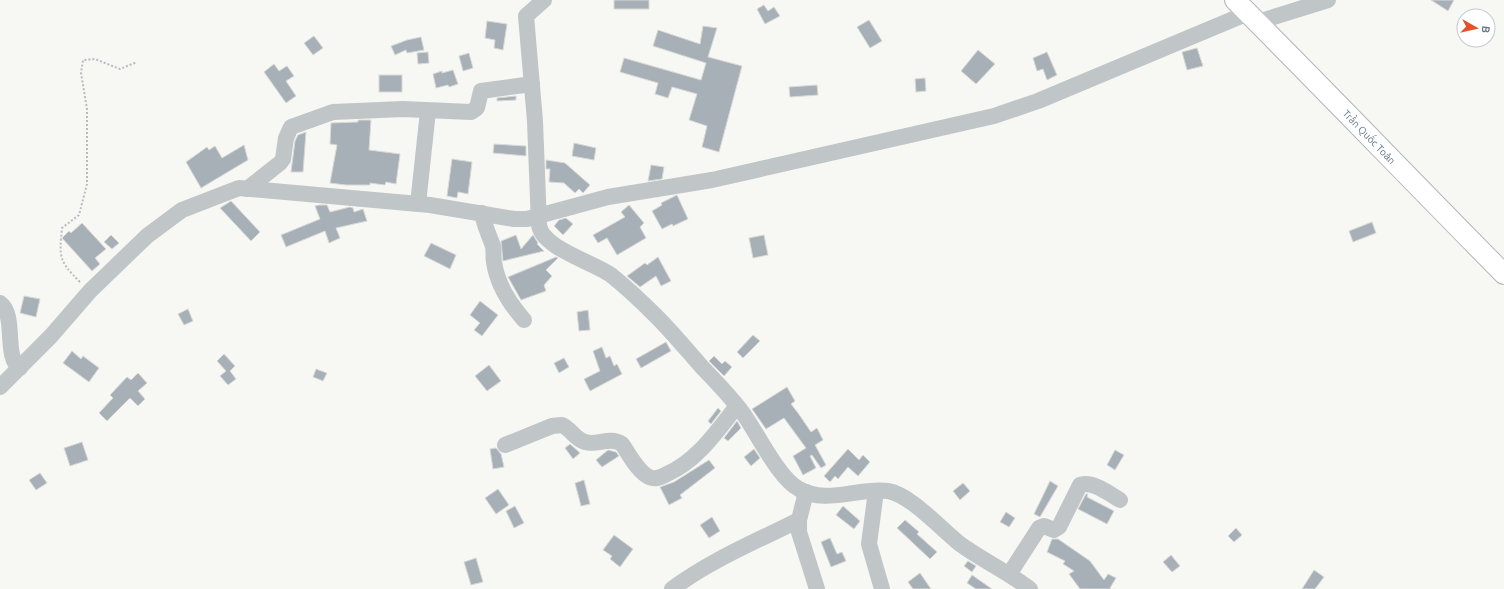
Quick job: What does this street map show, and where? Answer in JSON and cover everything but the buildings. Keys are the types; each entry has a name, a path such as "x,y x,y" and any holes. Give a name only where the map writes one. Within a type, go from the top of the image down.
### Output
{"main road":[{"name":"Trần Quốc Toản","path":"1247,12 1504,274"}],"street":[{"path":"0,387 51,336 90,291 147,236 182,210 222,193 240,188 418,204 514,219 527,219 608,197 712,180 994,116 1038,101 1247,12 1328,0"},
{"path":"534,3 526,16 538,164 540,230 544,237 559,247 610,274 656,316 737,406 791,483 806,492 842,495 888,491 898,495 916,507 960,544 1010,573 1030,589"},
{"path":"247,189 283,159 288,132 295,125 333,112 395,110 471,112 476,108 481,91 532,84"},
{"path":"418,204 428,111"},
{"path":"482,213 486,230 493,246 494,261 500,283 524,320"},
{"path":"0,303 3,305 7,314 15,365 20,368"},
{"path":"505,445 552,426 562,425 582,442 617,441 622,444 643,473 648,477 658,478 679,468 695,457 737,406"},
{"path":"1010,573 1039,528 1044,526 1054,530 1059,527 1080,485 1093,485 1120,500"},
{"path":"876,491 869,548 882,589"},
{"path":"806,492 799,520 799,532 817,589"},
{"path":"672,589 686,578 731,552 799,520"}],"path":[{"path":"90,291 65,268 60,251 62,228 79,215 87,184 87,109 81,74 84,60 95,59 120,70 137,62"}]}
